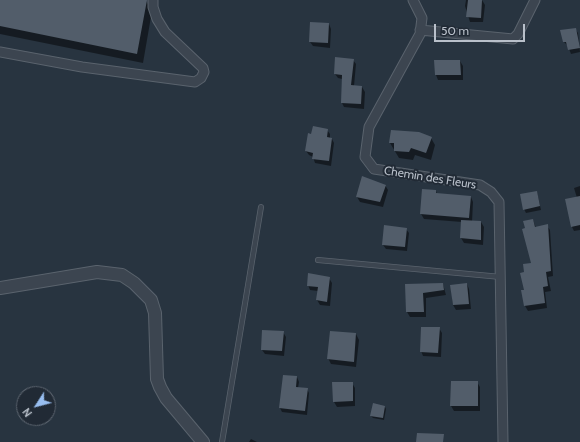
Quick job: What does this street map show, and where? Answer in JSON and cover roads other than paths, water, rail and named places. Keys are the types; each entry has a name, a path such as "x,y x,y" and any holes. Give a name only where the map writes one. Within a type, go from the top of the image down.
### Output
{"street":[{"path":"0,52 82,67 195,82 201,78 204,72 203,68 165,32 157,19 153,8 153,0"},
{"name":"Chemin des Fleurs","path":"413,0 422,18 420,34 370,127 366,157 374,169 480,185 491,192 499,202 503,442"},
{"path":"420,30 513,39 518,34 535,0"},
{"path":"0,288 97,272 122,275 134,282 151,300 155,313 157,380 160,387 166,398 203,442"}],"lane":[{"path":"222,442 261,207"},
{"path":"318,260 501,277"}]}
